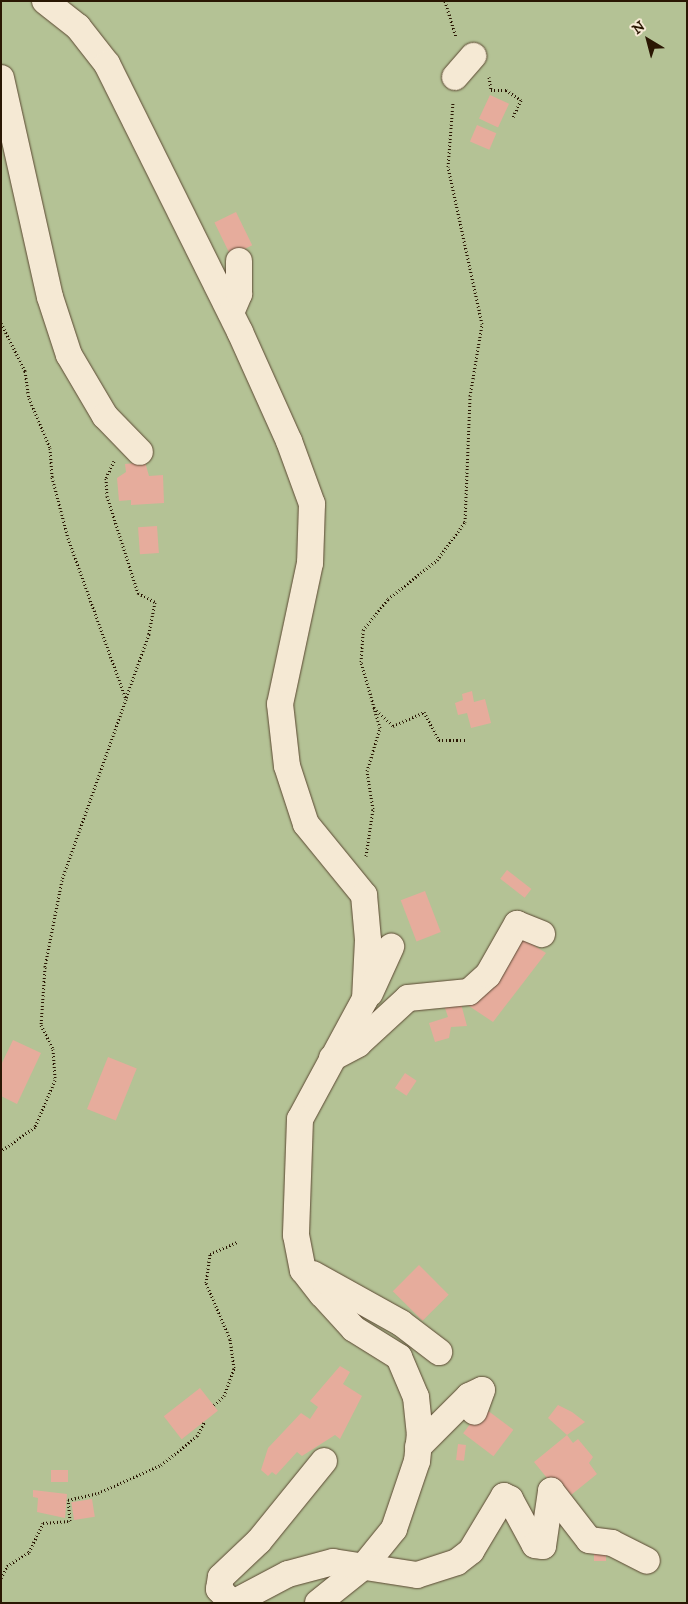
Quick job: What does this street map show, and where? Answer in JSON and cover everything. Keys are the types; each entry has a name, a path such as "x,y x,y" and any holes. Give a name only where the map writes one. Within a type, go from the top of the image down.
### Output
{"street":[{"path":"46,1 78,27 107,64 230,313 290,441 312,504 310,563 280,704 287,766 306,824 364,895 365,999"},
{"path":"455,77 473,56"},
{"path":"1,78 50,297 69,355 105,416 136,446"},
{"path":"230,313 238,294 239,261"},
{"path":"330,1060 358,1044 408,998 469,992 488,975 517,924 542,934"},
{"path":"318,1603 364,1566 394,1528 418,1447 416,1397 399,1357 354,1329 303,1270 296,1235 300,1119 391,947"},
{"path":"303,1270 401,1323 438,1352"},
{"path":"418,1447 469,1396 482,1390 474,1412"},
{"path":"324,1462 302,1493 221,1577 219,1589 232,1603 288,1574 333,1562 417,1575 456,1562 471,1551 504,1496 510,1499 535,1545 543,1546 551,1491 589,1540 612,1543 646,1561"}],"path":[{"path":"364,895 373,809 367,771 380,728 361,662 362,630 388,599 437,560 465,522 470,396 482,324 448,168 457,40 446,1"},
{"path":"473,56 477,76 489,72 491,90 506,90 521,100 513,117"},
{"path":"1,323 19,361 50,448 52,477 68,538 126,699"},
{"path":"1,1151 36,1127 55,1080 53,1050 41,1025 47,957 62,880 149,634 155,602 138,593 107,496 106,478 113,463 136,446"},
{"path":"374,707 393,726 424,712 439,740 464,740"},
{"path":"214,1405 224,1396 234,1368 230,1339 206,1283 210,1254 237,1242"},
{"path":"1,1578 7,1566 29,1552 43,1523 70,1521 68,1500 98,1493 161,1465 197,1436 206,1421"}],"green space":[{"path":"1,1 687,1 687,1603 1,1603"}],"building":[{"path":"490,95 509,104 498,127 479,119"},
{"path":"477,125 496,133 489,150 470,142"},
{"path":"236,212 252,245 231,256 214,223"},
{"path":"145,462 149,476 163,475 164,503 131,505 131,500 119,501 117,478 126,472 125,464"},
{"path":"157,526 159,553 140,554 138,527"},
{"path":"472,691 474,702 485,699 491,723 471,728 467,713 458,715 455,703 463,700 462,694"},
{"path":"507,870 531,889 525,898 500,879"},
{"path":"425,891 441,932 416,941 401,900"},
{"path":"519,936 546,953 493,1022 460,1000"},
{"path":"460,1000 467,1026 451,1027 449,1038 435,1042 429,1023 448,1017 444,1005"},
{"path":"13,1040 41,1053 17,1104 1,1096 1,1065"},
{"path":"108,1057 137,1069 116,1121 87,1109"},
{"path":"405,1073 417,1081 407,1096 395,1088"},
{"path":"419,1265 449,1295 423,1321 393,1291"},
{"path":"340,1366 350,1372 343,1384 362,1396 340,1439 335,1435 302,1456 297,1452 276,1475 272,1472 268,1476 261,1470 268,1448 301,1413 310,1419 318,1407 310,1401"},
{"path":"200,1388 218,1411 182,1439 164,1416"},
{"path":"558,1405 572,1412 585,1422 567,1435 548,1418"},
{"path":"483,1407 513,1430 493,1456 463,1433"},
{"path":"567,1435 573,1443 578,1439 593,1457 589,1463 597,1474 571,1495 562,1484 556,1489 534,1462"},
{"path":"458,1444 466,1445 464,1461 456,1460"},
{"path":"51,1470 68,1470 68,1482 51,1482"},
{"path":"33,1490 67,1494 65,1518 37,1512 38,1498 33,1497"},
{"path":"92,1499 95,1517 74,1520 71,1502"},
{"path":"594,1547 606,1547 606,1561 594,1561"}]}
